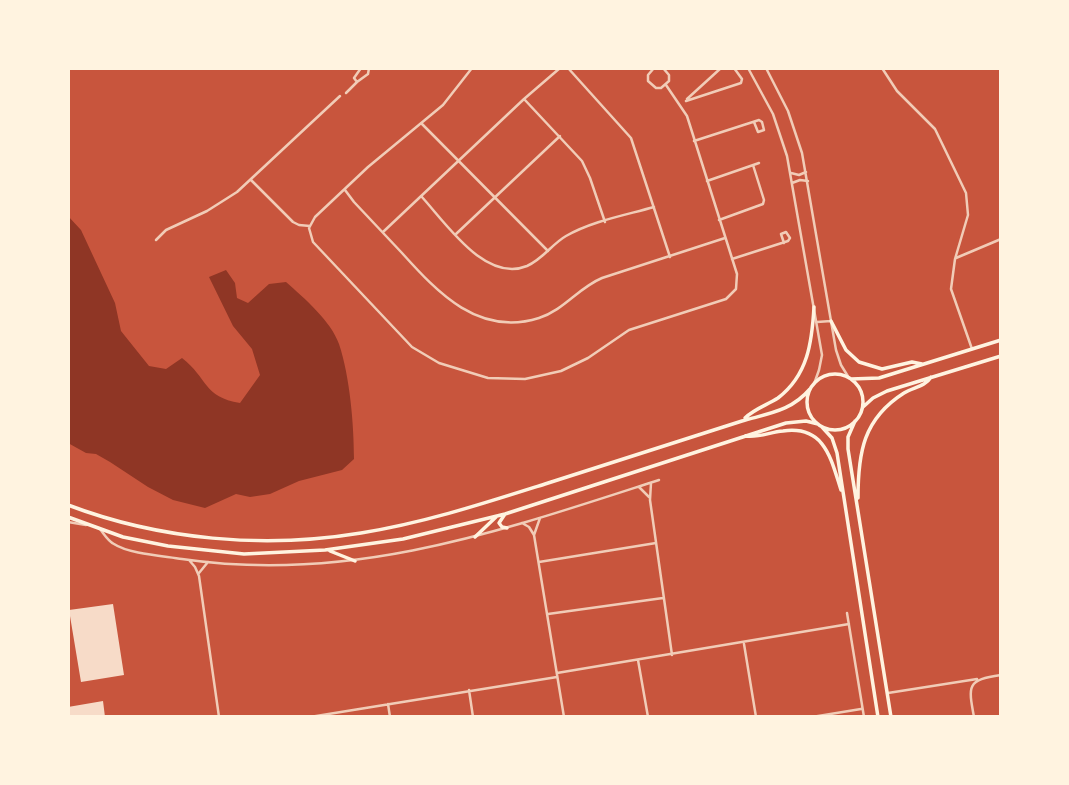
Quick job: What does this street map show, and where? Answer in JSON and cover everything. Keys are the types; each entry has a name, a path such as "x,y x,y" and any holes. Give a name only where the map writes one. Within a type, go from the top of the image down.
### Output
{"highway":[{"path":"743,421 749,414 780,396 801,371 811,342 814,307"},
{"path":"831,321 846,350 859,362 882,369 912,362 924,365"},
{"path":"68,505 120,522 192,536 243,540 341,537 467,509 792,406 826,375 834,374 850,379 879,378 1001,340"},
{"path":"891,717 848,443 850,431 862,408 883,393 1001,356"},
{"path":"858,510 859,458 864,440 875,419 888,404 905,392 925,384 931,377"},
{"path":"850,379 861,392 862,408"},
{"path":"810,389 807,404 809,412 835,444 878,717"},
{"path":"68,520 145,542 216,552 244,554 325,550 403,539 505,514 795,421 806,421 836,430 855,421"},
{"path":"743,436 758,437 791,430 815,438 827,450 844,496"},
{"path":"505,514 499,523 508,528"},
{"path":"475,537 499,515"},
{"path":"325,550 355,561"}],"street":[{"path":"357,82 355,76 361,68"},
{"path":"472,68 443,105 315,217 309,233 313,242 412,347 458,371 498,379 525,379 561,371 588,358 628,330 726,299 734,293 738,284 732,259 694,141 681,105 666,85"},
{"path":"383,232 560,68"},
{"path":"568,68 631,138 670,257"},
{"path":"681,105 721,68"},
{"path":"686,100 741,83 742,79 734,68"},
{"path":"748,68 773,114 791,173 822,355 814,384"},
{"path":"766,68 788,111 806,172 838,358 850,379"},
{"path":"882,68 897,91 935,129 967,193 966,223 955,259 951,293 972,349"},
{"path":"346,93 371,69"},
{"path":"652,69 648,75 651,85 656,88 669,81 666,69"},
{"path":"156,240 166,230 221,204 251,180 340,96"},
{"path":"524,99 576,153 587,169 605,222"},
{"path":"694,141 754,122"},
{"path":"421,124 548,251"},
{"path":"456,234 559,136"},
{"path":"707,181 759,163"},
{"path":"719,220 763,204 753,165"},
{"path":"791,173 799,175 806,172"},
{"path":"251,180 293,222 310,226"},
{"path":"792,183 808,181"},
{"path":"344,189 433,287 450,301 475,316 506,322 531,320 546,315 596,281 725,238"},
{"path":"421,197 475,254 498,268 524,267 538,260 572,233 654,207"},
{"path":"955,259 1001,239"},
{"path":"732,259 784,243"},
{"path":"816,322 831,321"},
{"path":"100,529 119,547 189,560 282,565 355,561 450,544 659,480"},
{"path":"650,483 650,500 672,655"},
{"path":"638,486 650,500"},
{"path":"534,535 540,517"},
{"path":"521,523 529,527 534,535 564,717"},
{"path":"538,562 656,543"},
{"path":"189,560 198,576 219,717"},
{"path":"198,576 208,562"},
{"path":"547,614 663,598"},
{"path":"847,612 863,717"},
{"path":"310,717 849,624"},
{"path":"744,643 755,717"},
{"path":"639,660 648,717"},
{"path":"888,693 1001,675"},
{"path":"974,717 970,688 977,679"},
{"path":"469,690 473,717"},
{"path":"388,704 390,717"},
{"path":"812,717 862,709"}],"shaded area":[{"path":"68,216 81,230 115,303 121,331 149,366 166,369 182,358 212,391 228,400 240,403 260,375 252,349 233,326 209,277 226,270 235,283 237,298 248,303 269,284 286,282 323,318 339,344 351,401 354,459 342,470 299,481 270,494 250,497 236,494 205,508 173,500 96,454 86,453 68,443"}],"building":[{"path":"113,604 124,675 81,682 69,610"},
{"path":"103,701 105,717 68,717 68,707"}]}
